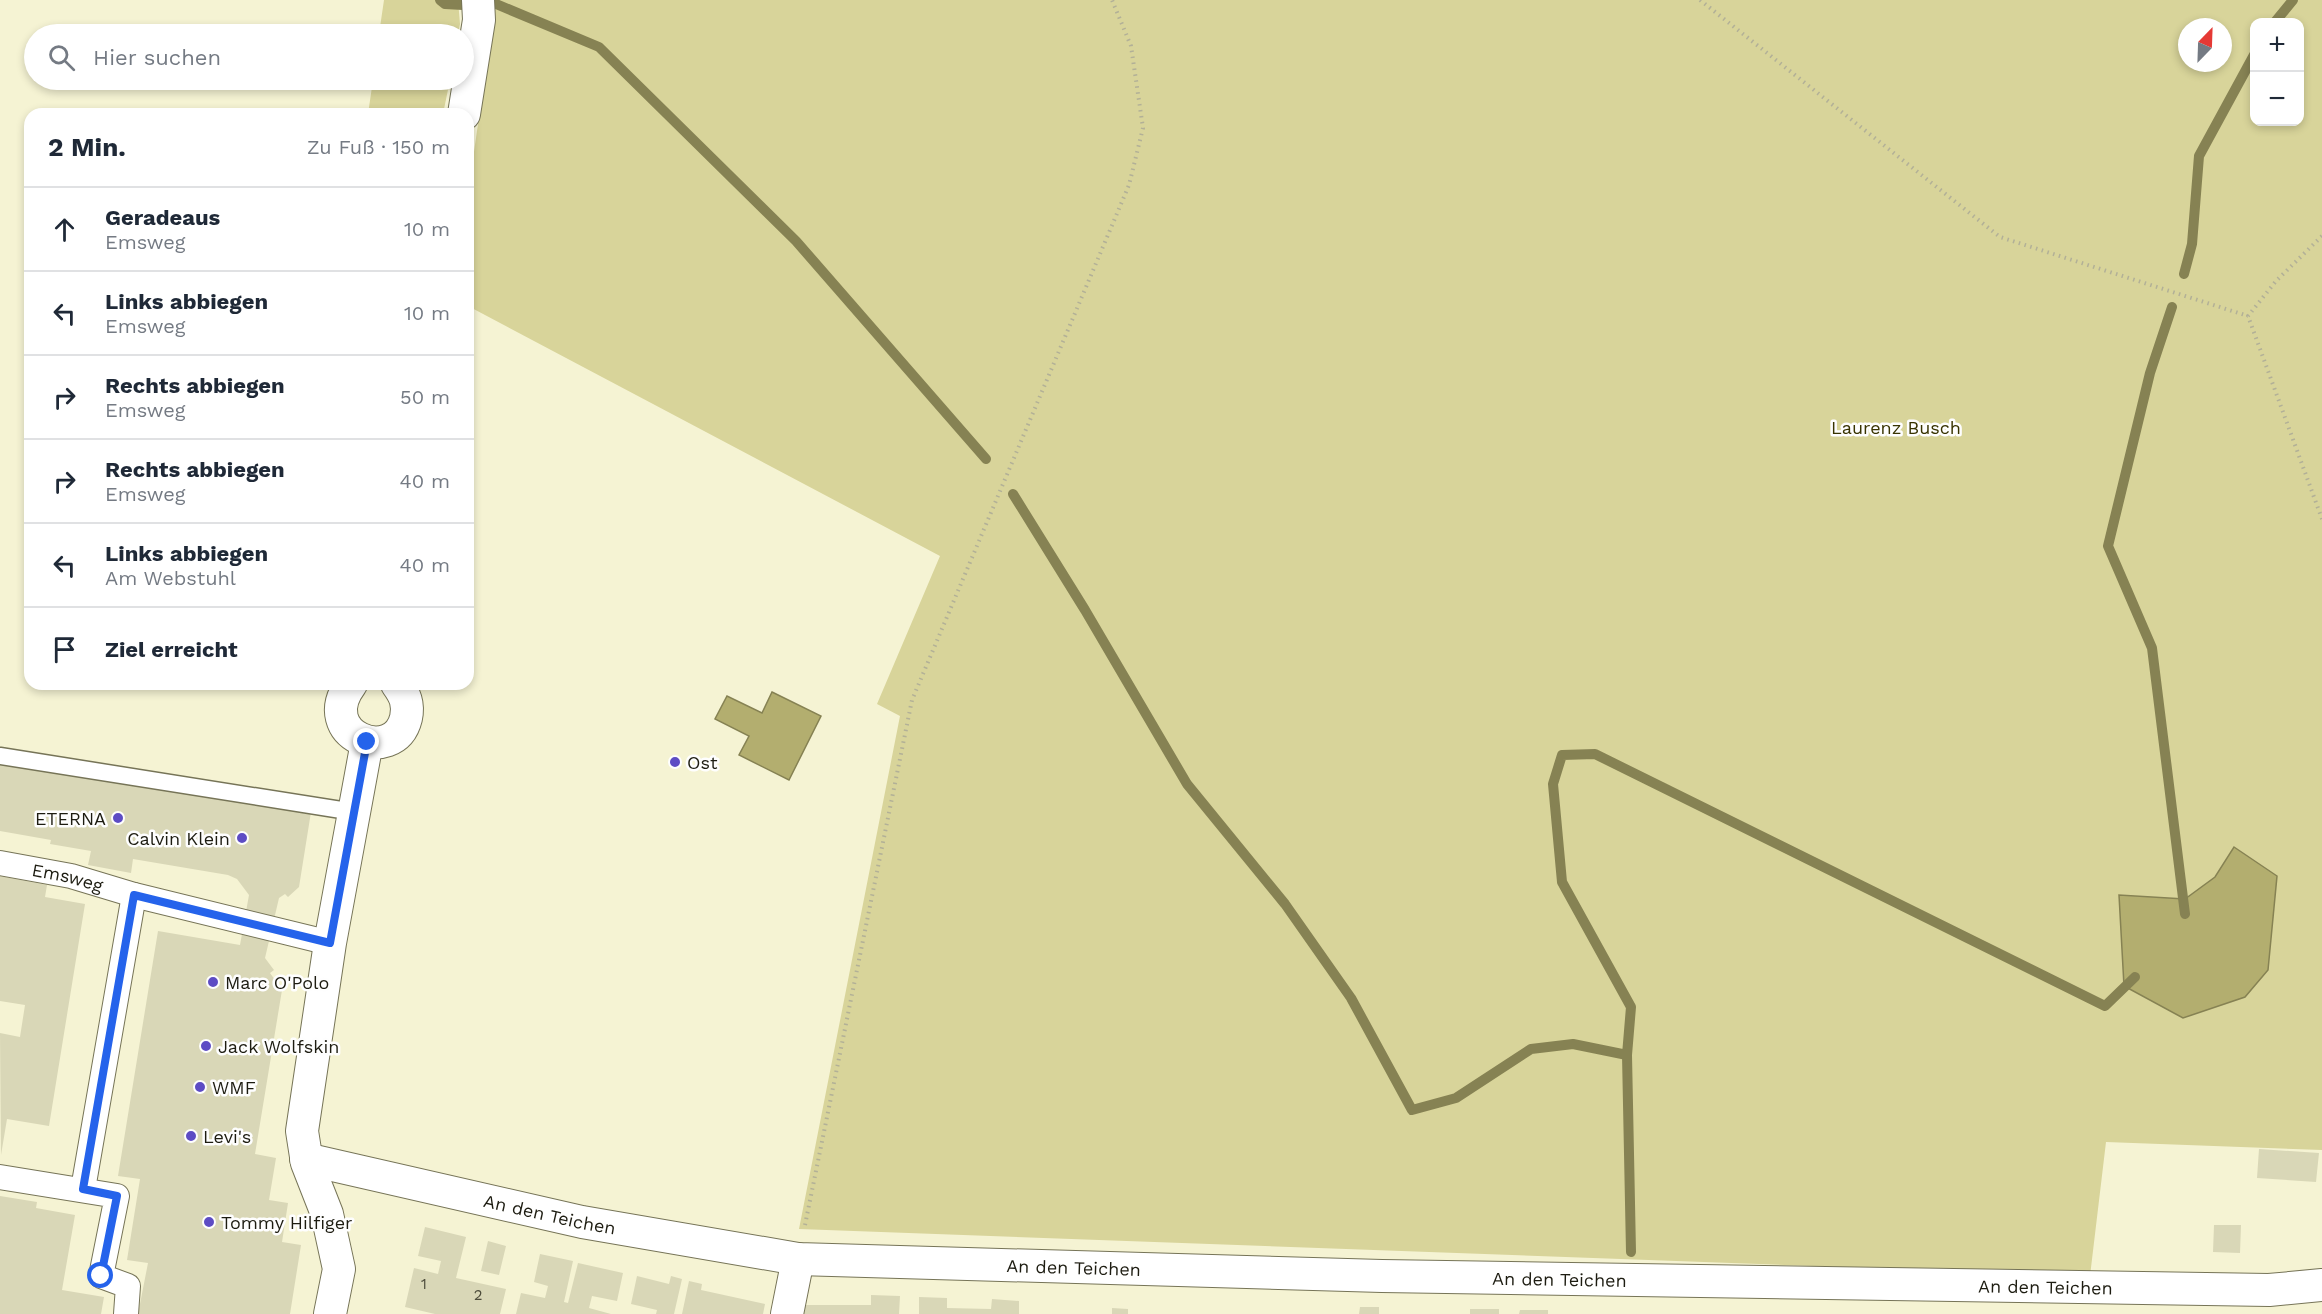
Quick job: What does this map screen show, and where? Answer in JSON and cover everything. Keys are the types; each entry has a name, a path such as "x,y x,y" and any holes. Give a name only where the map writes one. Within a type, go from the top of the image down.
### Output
{"street":[{"path":"474,51 479,20 478,0"},
{"path":"465,108 468,90"},
{"path":"346,690 343,694 340,709 343,724 353,735 367,742 382,742 389,739 395,736 405,724 408,709 405,694 401,690"},
{"path":"330,1314 339,1269 327,1214 306,1158 302,1131 330,943 367,742"},
{"name":"Emsweg","path":"0,863 71,876 134,895 330,943"},
{"path":"83,1189 134,895"},
{"name":"An den Teichen","path":"306,1158 582,1222 798,1259 1382,1276 2269,1290 2322,1285"},
{"path":"0,1177 117,1196 101,1276 128,1286 126,1314"},
{"path":"787,1314 798,1259"}],"lane":[{"path":"0,756 354,812"}],"path":[{"path":"798,1259 912,700 1129,185 1143,128 1131,46 1112,0"},
{"path":"1700,0 2000,237 2248,316"},
{"path":"2248,316 2276,281 2322,236"},
{"path":"2248,316 2322,519"}],"green space":[{"path":"384,0 458,0 460,24 380,24"},
{"name":"Laurenz Busch","path":"496,0 2322,0 2322,1150 2106,1142 2090,1276 799,1229 900,716 877,704 940,556 474,309 474,152"},
{"path":"372,90 448,90 444,108 369,108"}],"shaded area":[{"path":"772,692 821,716 789,780 739,755 749,736 715,719 727,696 762,713"},
{"path":"2234,847 2277,876 2268,970 2245,997 2183,1018 2124,986 2119,895 2185,899 2215,877"}],"building":[{"path":"0,761 311,812 299,887 288,897 285,894 279,898 265,958 274,970 270,973 282,990 255,1154 276,1158 269,1200 288,1203 282,1242 301,1245 290,1314 138,1314 148,1263 127,1260 140,1179 118,1176 158,931 240,945 249,895 237,879 228,875 133,859 131,873 88,865 91,851 50,844 51,840 0,831"},
{"path":"0,876 47,885 45,897 85,904 49,1126 7,1119 1,1155 0,1033 20,1037 25,1005 0,1001"},
{"path":"2259,1149 2319,1153 2316,1182 2257,1178"},
{"path":"0,1196 37,1202 36,1208 75,1215 62,1290 104,1297 101,1314 0,1314"},
{"path":"2214,1225 2241,1225 2240,1253 2213,1252"},
{"path":"425,1227 466,1237 456,1278 506,1289 500,1314 435,1314 405,1307 414,1268 438,1274 441,1261 418,1256"},
{"path":"488,1241 506,1246 499,1275 481,1271"},
{"path":"540,1254 573,1261 564,1302 568,1303 578,1263 623,1273 617,1301 592,1296 589,1308 611,1314 516,1314 521,1293 545,1298 548,1286 534,1282"},
{"path":"637,1276 669,1284 671,1276 682,1279 674,1314 656,1314 657,1310 631,1304"},
{"path":"689,1281 702,1284 701,1290 765,1304 763,1314 682,1314"},
{"path":"871,1295 900,1296 899,1314 802,1314 802,1305 871,1305"},
{"path":"919,1297 947,1298 947,1308 991,1309 992,1299 1019,1301 1019,1314 919,1314"},
{"path":"1360,1307 1379,1307 1379,1314 1359,1314"},
{"path":"1112,1308 1128,1309 1128,1314 1112,1314"},
{"path":"1470,1309 1499,1309 1499,1314 1470,1314"},
{"path":"1520,1310 1548,1310 1548,1314 1519,1314"}],"waterway":[{"path":"440,0 445,4 463,5"},
{"path":"2278,18 2293,0"},
{"path":"496,4 599,47 796,241 986,459"},
{"path":"2184,274 2192,244 2199,156 2250,62"},
{"path":"2172,307 2150,373 2108,546 2152,648 2185,914"},
{"path":"1013,494 1085,610 1187,784 1285,904 1351,998 1412,1110 1456,1098 1531,1049 1573,1044 1627,1055"},
{"path":"1631,1252 1627,1055 1631,1007 1562,882 1553,784 1562,755 1595,754 2105,1006 2135,977"}],"place":[{"name":"Ost","path":"675,762"},
{"name":"ETERNA","path":"118,818"},
{"name":"Calvin Klein","path":"242,838"},
{"name":"Marc O'Polo","path":"213,982"},
{"name":"Jack Wolfskin","path":"206,1046"},
{"name":"WMF","path":"200,1087"},
{"name":"Levi's","path":"191,1136"},
{"name":"Tommy Hilfiger","path":"209,1222"}],"route":[{"path":"101,1276 117,1196 83,1189 134,895 330,943 367,742"}]}
